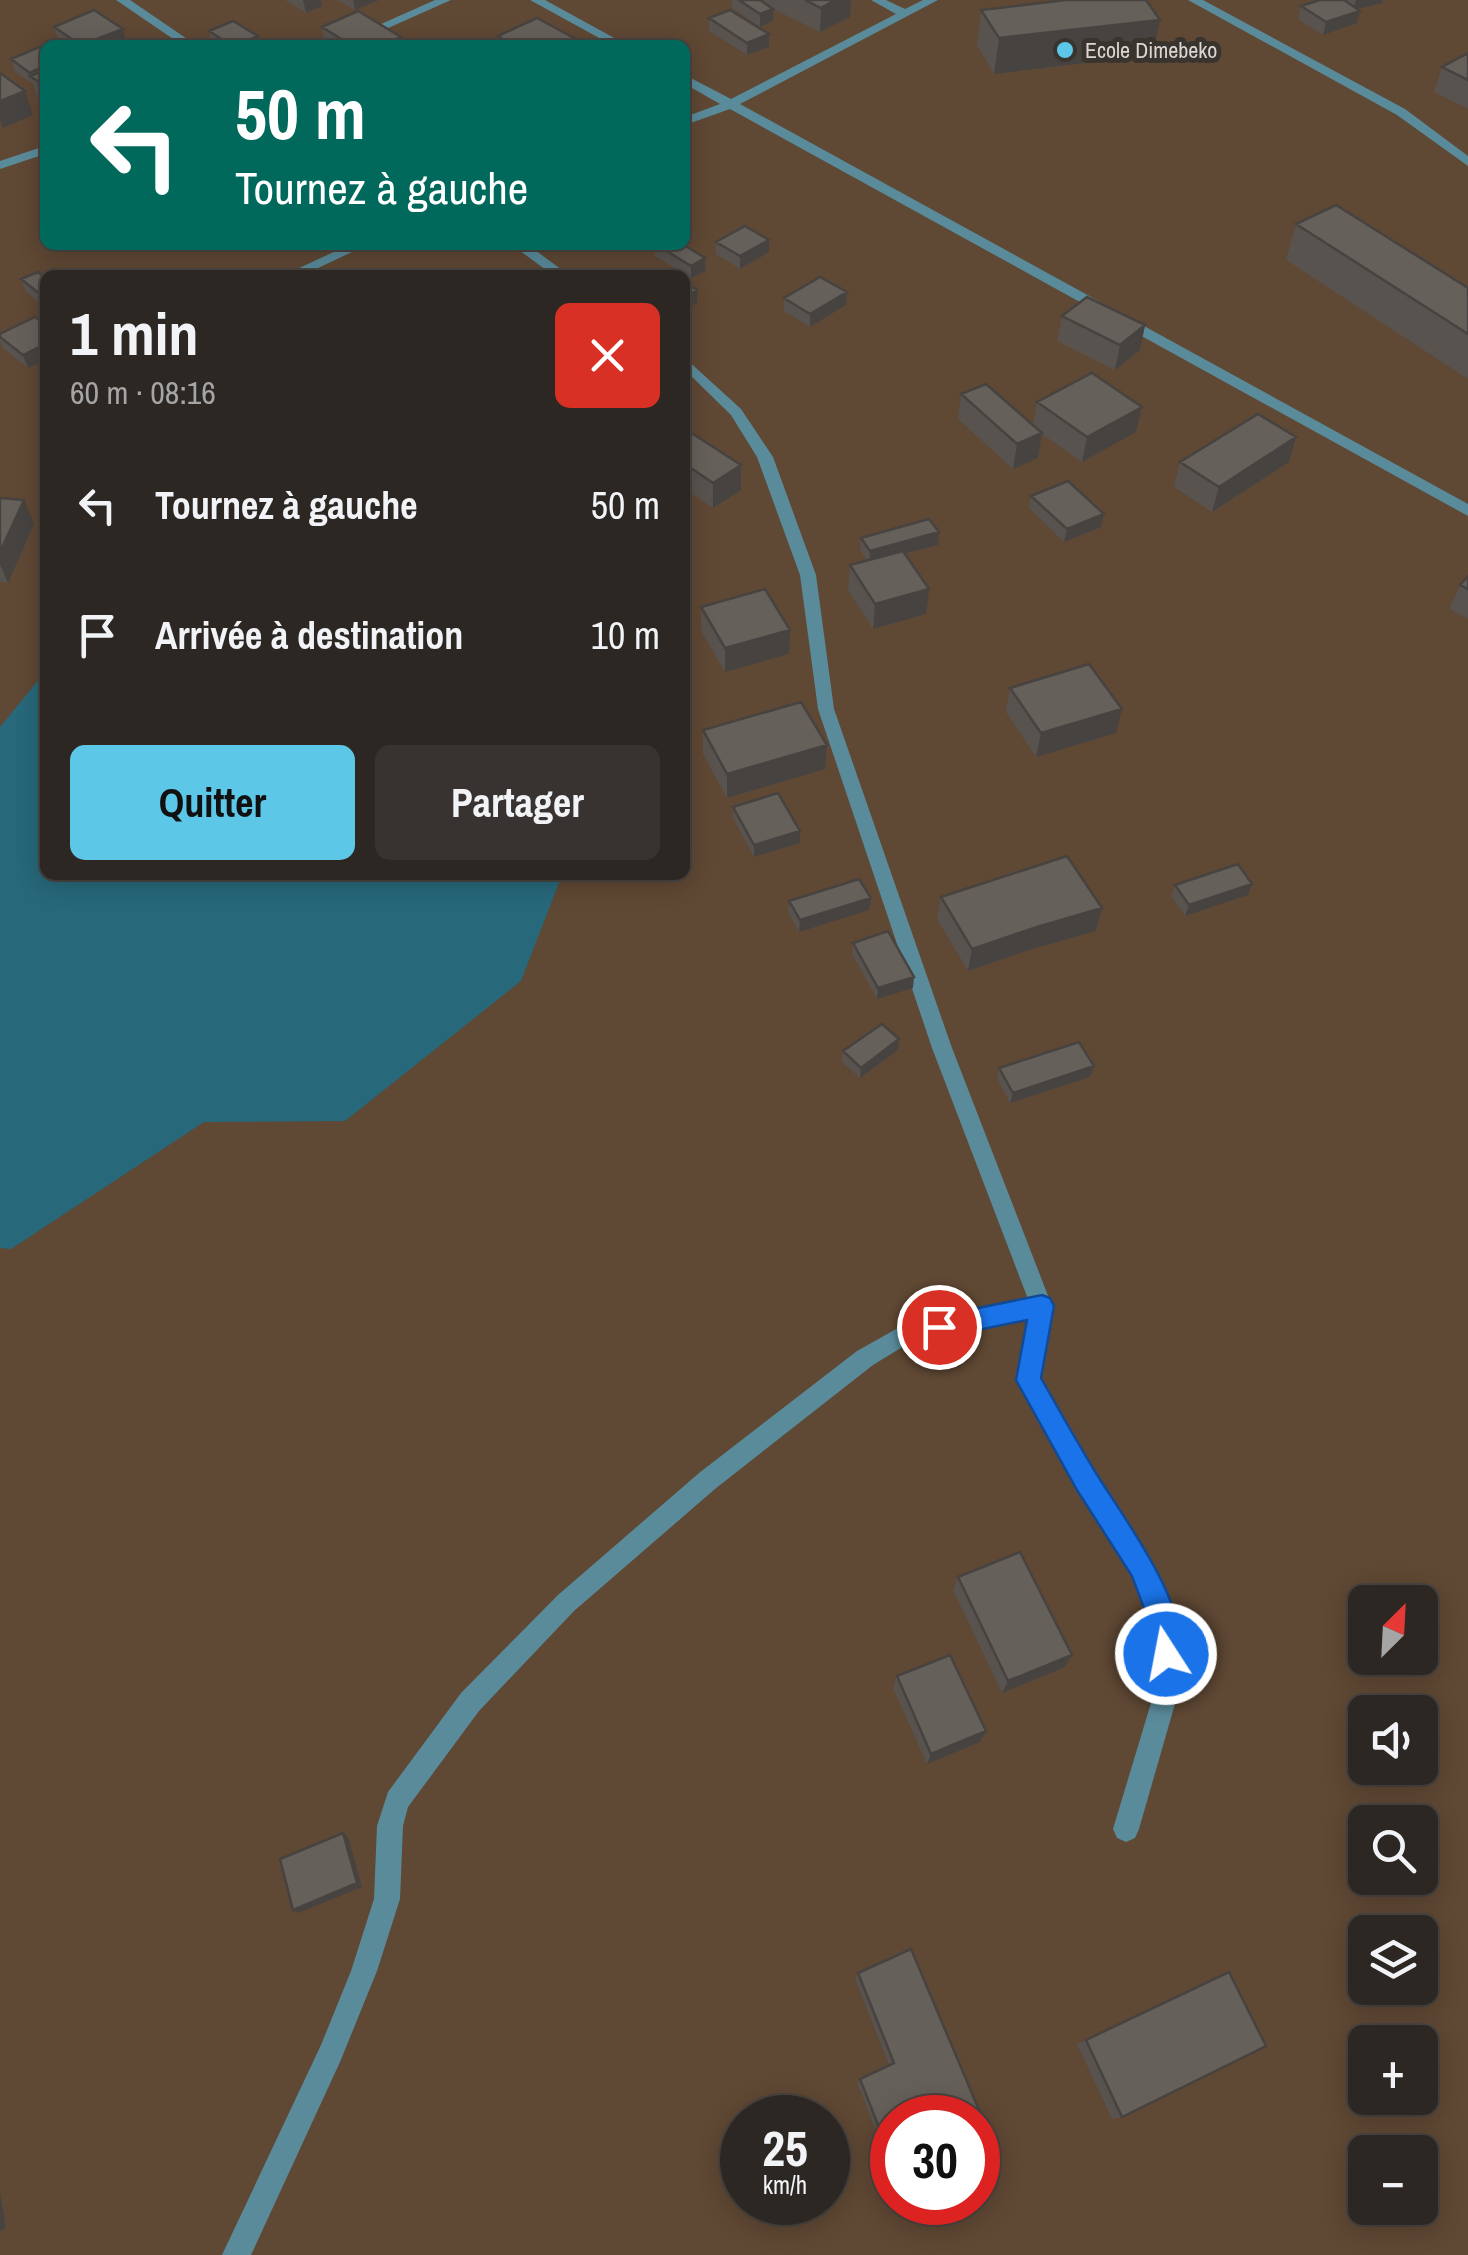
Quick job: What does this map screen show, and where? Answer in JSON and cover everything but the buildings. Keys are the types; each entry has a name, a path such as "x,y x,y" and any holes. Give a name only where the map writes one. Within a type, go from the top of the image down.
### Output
{"street":[{"path":"122,0 182,40"},
{"path":"352,40 445,0"},
{"path":"536,0 611,40"},
{"path":"877,0 902,12"},
{"path":"690,118 732,104 902,12 932,0"},
{"path":"1194,0 1401,112 1468,162"},
{"path":"690,82 1468,512"},
{"path":"0,164 40,152"},
{"path":"302,270 348,250"},
{"path":"526,250 555,270"},
{"path":"690,367 736,412 765,456 808,576 826,710 837,745 942,1048 1042,1306 1028,1380 1086,1482 1142,1568 1164,1624 1169,1683 1126,1828"},
{"path":"236,2255 364,1971 387,1898 390,1826 397,1801 470,1702 566,1603 707,1481 865,1358 905,1334 1042,1306"}],"shaded area":[{"path":"0,0 1468,0 1468,2255 0,2255"}],"water":[{"path":"40,678 40,880 560,880 521,981 345,1121 204,1122 11,1249 0,1248 0,727"}],"place":[{"name":"Ecole Dimebeko","path":"1065,50"}],"route":[{"path":"939,1327 1042,1306 1028,1380 1086,1482 1142,1568 1164,1624 1166,1654"}]}
